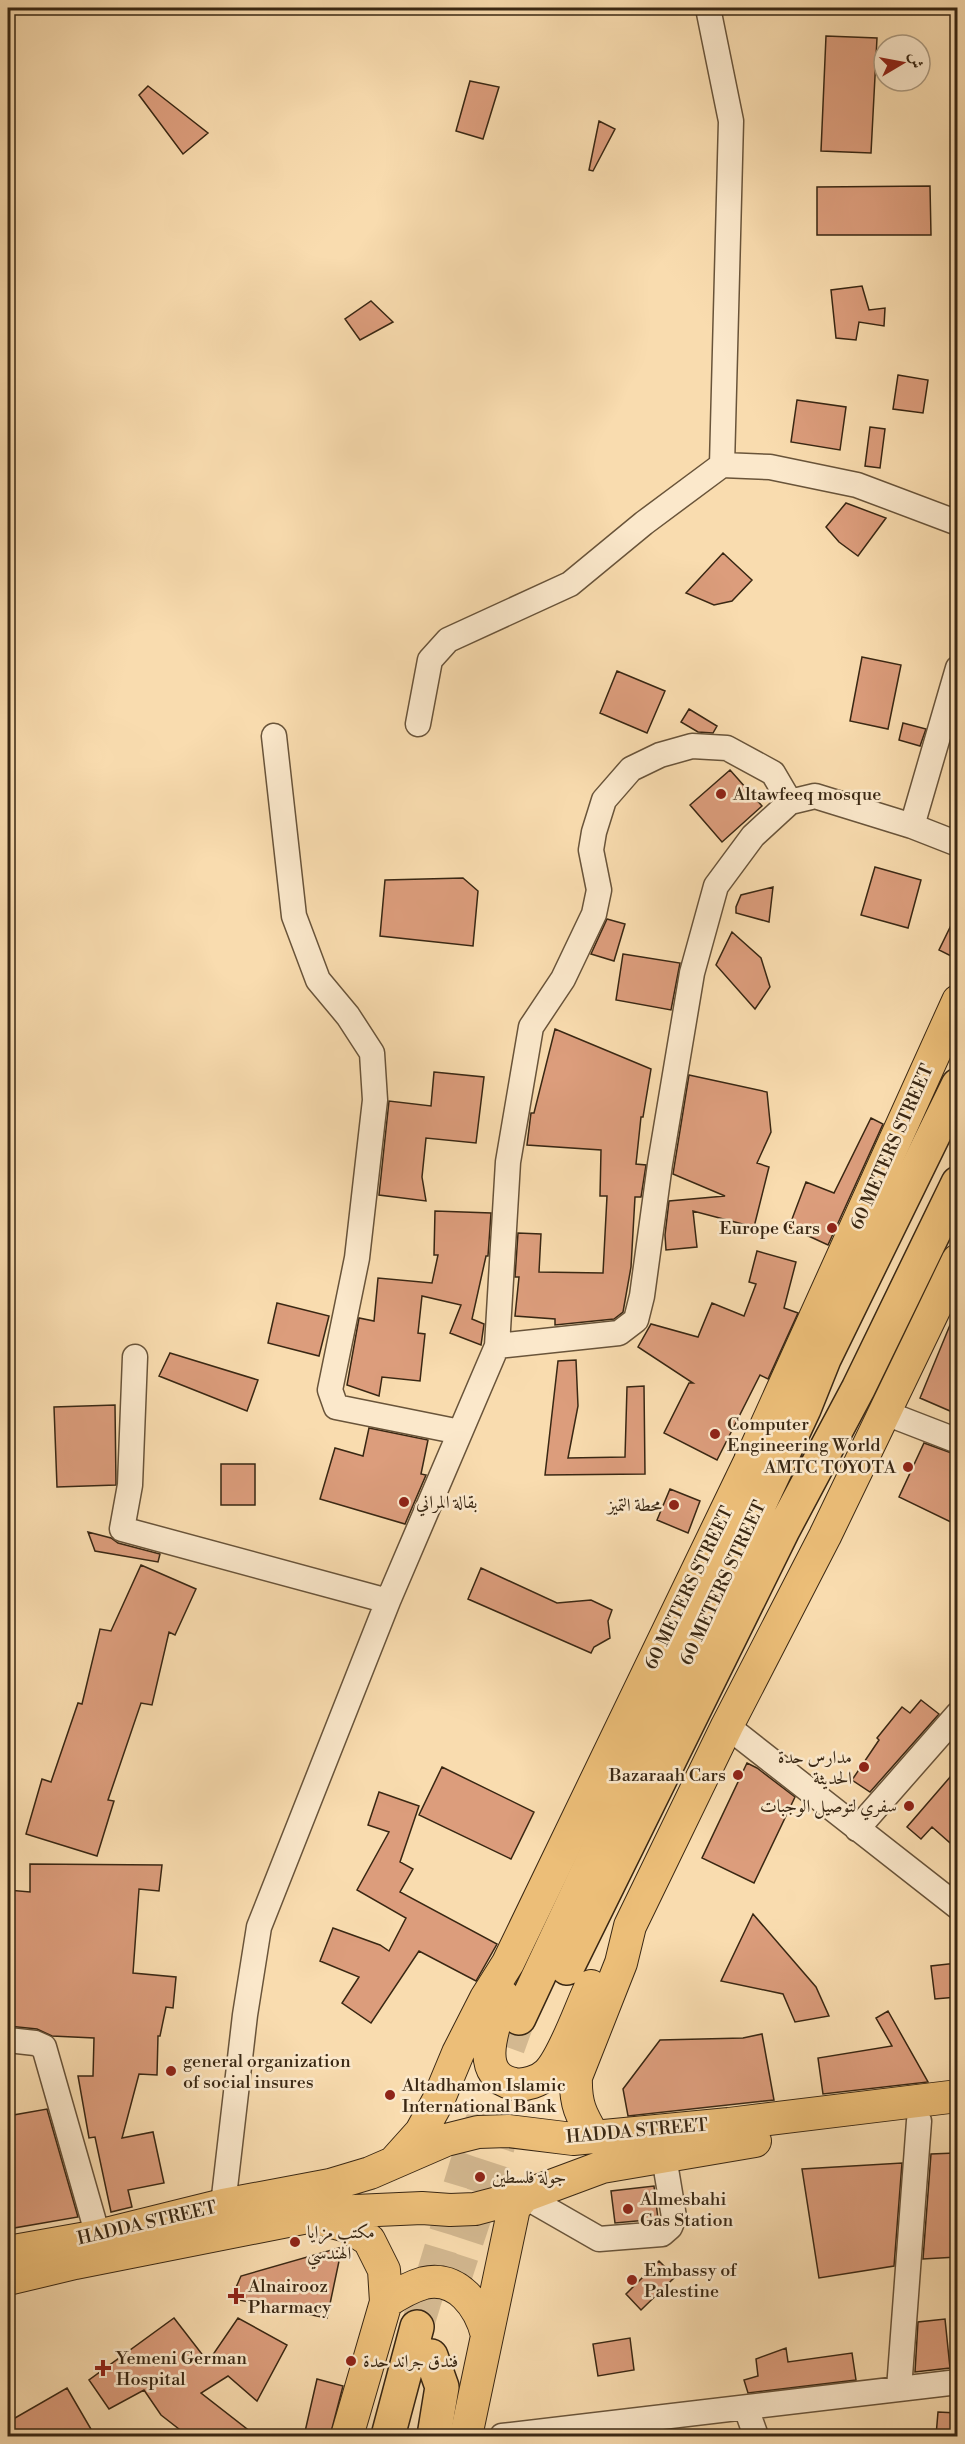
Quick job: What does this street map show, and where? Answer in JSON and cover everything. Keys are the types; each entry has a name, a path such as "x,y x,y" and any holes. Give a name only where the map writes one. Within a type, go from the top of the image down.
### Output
{"highway":[{"name":"60 METERS STREET","path":"957,1084 824,1359 804,1409 529,2022 858,1389 957,1183"},
{"path":"752,1457 824,1359"},
{"path":"367,2436 378,2400 423,2344"},
{"path":"388,2436 423,2344"},
{"path":"411,2436 423,2344"},
{"path":"423,2344 442,2387 434,2436"}],"main road":[{"name":"60 METERS STREET","path":"395,2162 421,2132 486,1998 508,1963 752,1457 957,1001"},
{"path":"594,2137 580,2114 575,2096 576,2077 621,1963 630,1926 727,1726 825,1536 957,1260"},
{"path":"508,1963 502,1998 488,2047 489,2061 495,2072 505,2080 515,2084 527,2084 548,2073 558,2059 603,1957 630,1926"},
{"name":"HADDA STREET","path":"8,2252 98,2236 223,2205 330,2185 370,2173 446,2140 478,2132 508,2131 573,2139 729,2124 957,2096"},
{"name":"HADDA STREET","path":"8,2279 75,2263 333,2212 422,2208 450,2211 475,2209 524,2196 602,2167 732,2144 957,2118"},
{"path":"466,2436 514,2208 524,2196"},
{"path":"314,2217 347,2226 369,2241 384,2270 386,2302 347,2436"},
{"path":"386,2302 404,2290 426,2282 450,2285 470,2298 483,2317 487,2335"}],"street":[{"path":"708,8 732,121 722,465"},
{"path":"418,724 430,660 448,640 570,585 644,523 722,465 770,467 857,485 957,523"},
{"path":"912,826 957,668"},
{"path":"274,736 294,916 318,980 348,1016 372,1053 375,1100 357,1258 330,1390 332,1399 336,1407 460,1432"},
{"path":"223,2205 245,2015 259,1927 388,1601 497,1346 508,1162 531,1028 563,979 594,914 599,890 591,850 604,800 631,769 660,755 692,746 727,748 773,773 790,802"},
{"path":"497,1346 619,1333 636,1320 642,1296 660,1164 692,973 716,886 753,836 790,802 815,796 912,826 957,844"},
{"path":"135,1357 130,1485 122,1529 388,1601"},
{"path":"883,1412 957,1441"},
{"path":"857,1829 957,1714"},
{"path":"727,1726 957,1907"},
{"path":"8,2040 35,2043 44,2047 47,2053 98,2236"},
{"path":"900,2389 919,2121"},
{"path":"524,2196 599,2239 662,2234 670,2227 674,2217 664,2157"},
{"path":"502,2436 957,2382"},
{"path":"746,2408 756,2436"}],"building":[{"path":"826,36 872,38 872,93 874,93 871,153 821,151"},
{"path":"470,81 499,87 483,139 456,131"},
{"path":"148,86 208,133 183,154 139,95"},
{"path":"599,121 615,129 593,171 589,170"},
{"path":"930,186 931,235 817,235 817,187"},
{"path":"862,286 869,310 885,308 884,326 859,322 856,340 836,338 831,290"},
{"path":"371,301 393,322 360,340 345,319"},
{"path":"898,375 928,380 923,413 893,409"},
{"path":"797,400 846,407 840,450 791,442"},
{"path":"870,427 885,429 880,468 865,466"},
{"path":"846,503 886,518 858,556 839,542 826,527"},
{"path":"723,553 752,580 732,601 714,605 686,593"},
{"path":"862,657 901,665 888,729 850,721"},
{"path":"617,671 665,691 647,733 600,713"},
{"path":"689,709 717,726 713,733 698,732 681,722"},
{"path":"903,723 926,729 920,746 899,740"},
{"path":"730,770 762,806 722,842 690,805"},
{"path":"875,867 921,880 908,928 861,915"},
{"path":"463,878 478,891 473,946 380,936 385,880"},
{"path":"773,887 769,922 736,913 741,895"},
{"path":"957,913 957,959 939,950"},
{"path":"607,919 625,924 614,961 591,954"},
{"path":"732,932 761,958 770,987 755,1009 716,965"},
{"path":"623,954 680,963 671,1010 616,1000"},
{"path":"555,1029 651,1069 643,1117 641,1117 636,1164 646,1165 641,1197 635,1197 631,1267 623,1312 614,1319 555,1325 555,1319 515,1316 519,1277 515,1277 518,1233 541,1234 539,1272 603,1273 607,1196 600,1196 601,1150 527,1145 531,1113 534,1113"},
{"path":"434,1072 484,1077 476,1143 426,1138 422,1177 426,1201 379,1195 389,1101 431,1106"},
{"path":"689,1075 767,1092 771,1132 757,1163 769,1167 754,1227 693,1211 697,1247 666,1250 665,1235 669,1201 725,1196 673,1174"},
{"path":"871,1118 883,1124 828,1245 789,1227 806,1182 834,1193"},
{"path":"435,1211 491,1213 488,1256 486,1256 472,1319 484,1324 481,1345 450,1333 461,1305 422,1296 418,1333 425,1334 420,1381 382,1377 379,1396 347,1385 359,1318 374,1321 378,1278 432,1283 438,1255 434,1255"},
{"path":"757,1251 796,1262 784,1308 798,1313 768,1379 760,1375 717,1460 664,1433 689,1383 693,1383 638,1347 651,1324 698,1337 712,1303 744,1316 756,1284 749,1282"},
{"path":"277,1303 329,1316 319,1356 268,1343"},
{"path":"957,1308 957,1414 920,1398"},
{"path":"170,1353 258,1380 247,1411 159,1376"},
{"path":"576,1360 578,1406 568,1458 625,1457 627,1387 644,1386 645,1474 545,1475 558,1361"},
{"path":"115,1405 116,1485 57,1487 54,1407"},
{"path":"369,1428 428,1440 421,1474 426,1475 405,1524 320,1499 335,1448 363,1456"},
{"path":"924,1443 957,1455 957,1525 899,1497"},
{"path":"221,1464 255,1464 255,1505 221,1505"},
{"path":"670,1489 700,1501 688,1533 657,1520"},
{"path":"88,1532 160,1554 158,1562 95,1551"},
{"path":"141,1565 196,1589 175,1635 169,1632 152,1705 141,1703 108,1800 114,1801 97,1856 26,1834 42,1779 51,1782 78,1703 82,1704 100,1629 111,1631"},
{"path":"481,1568 557,1603 591,1600 612,1610 608,1621 610,1638 594,1647 591,1653 468,1599"},
{"path":"921,1700 939,1714 870,1792 852,1780 879,1740 877,1738 902,1707 910,1713"},
{"path":"747,1763 795,1797 754,1883 702,1858"},
{"path":"442,1767 534,1812 511,1859 419,1815"},
{"path":"957,1769 957,1849 932,1827 921,1839 907,1827"},
{"path":"379,1792 419,1806 400,1862 413,1869 400,1892 497,1944 476,1981 419,1951 371,2023 342,2003 359,1977 320,1961 333,1928 380,1945 389,1951 406,1918 357,1890 389,1832 368,1825"},
{"path":"30,1864 162,1865 159,1891 139,1889 133,1973 176,1977 173,2008 166,2007 160,2036 158,2036 157,2075 139,2074 122,2138 153,2132 164,2183 128,2190 132,2207 111,2212 95,2137 89,2138 78,2076 93,2076 94,2038 52,2036 37,2029 8,2026 8,1890 30,1892"},
{"path":"753,1914 816,1987 829,2016 795,2022 783,1994 721,1981"},
{"path":"957,1963 957,1997 935,1999 931,1966"},
{"path":"888,2011 928,2082 823,2094 818,2058 892,2046 876,2018"},
{"path":"762,2034 774,2100 628,2116 623,2089 660,2040 743,2038"},
{"path":"47,2109 78,2217 8,2229 8,2116"},
{"path":"955,2153 957,2257 923,2259 931,2154"},
{"path":"902,2163 894,2266 819,2278 802,2169"},
{"path":"654,2186 658,2219 615,2223 611,2191"},
{"path":"342,2247 327,2318 234,2299 234,2292 241,2276"},
{"path":"659,2261 675,2277 641,2310 626,2294"},
{"path":"174,2318 208,2362 238,2318 287,2345 257,2401 228,2376 201,2393 256,2436 188,2436 161,2415 144,2390 109,2409 89,2380"},
{"path":"945,2319 950,2368 915,2372 918,2322"},
{"path":"630,2338 634,2370 598,2376 593,2344"},
{"path":"786,2348 788,2362 852,2353 856,2380 748,2393 744,2380 758,2376 756,2359"},
{"path":"317,2379 343,2386 330,2436 304,2436"},
{"path":"67,2388 95,2436 8,2436 8,2422"},
{"path":"938,2412 957,2413 957,2436 936,2436"}],"tunnel":[{"path":"417,2327 466,2165 519,2018"},
{"path":"452,2287 524,2068"}],"place":[{"name":"Altawfeeq mosque","path":"721,794"},
{"name":"Europe Cars","path":"832,1228"},
{"name":"Computer Engineering World","path":"715,1434"},
{"name":"AMTC TOYOTA","path":"908,1467"},
{"name":"بقالة المراني","path":"404,1502"},
{"name":"محطة التميز","path":"674,1505"},
{"name":"مدارس حدة الحديثة","path":"864,1767"},
{"name":"Bazaraah Cars","path":"738,1775"},
{"name":"سفري لتوصيل الوجبات","path":"909,1806"},
{"name":"general organization of social insures","path":"171,2071"},
{"name":"Altadhamon Islamic International Bank","path":"390,2095"},
{"name":"جولة فلسطين","path":"480,2177"},
{"name":"Almesbahi Gas Station","path":"628,2209"},
{"name":"مكتب مزايا الهندسي","path":"295,2242"},
{"name":"Embassy of Palestine","path":"632,2280"},
{"name":"Alnairooz Pharmacy","path":"236,2296"},
{"name":"فندق جراند حدة","path":"351,2361"},
{"name":"Yemeni German Hospital","path":"103,2368"}]}
